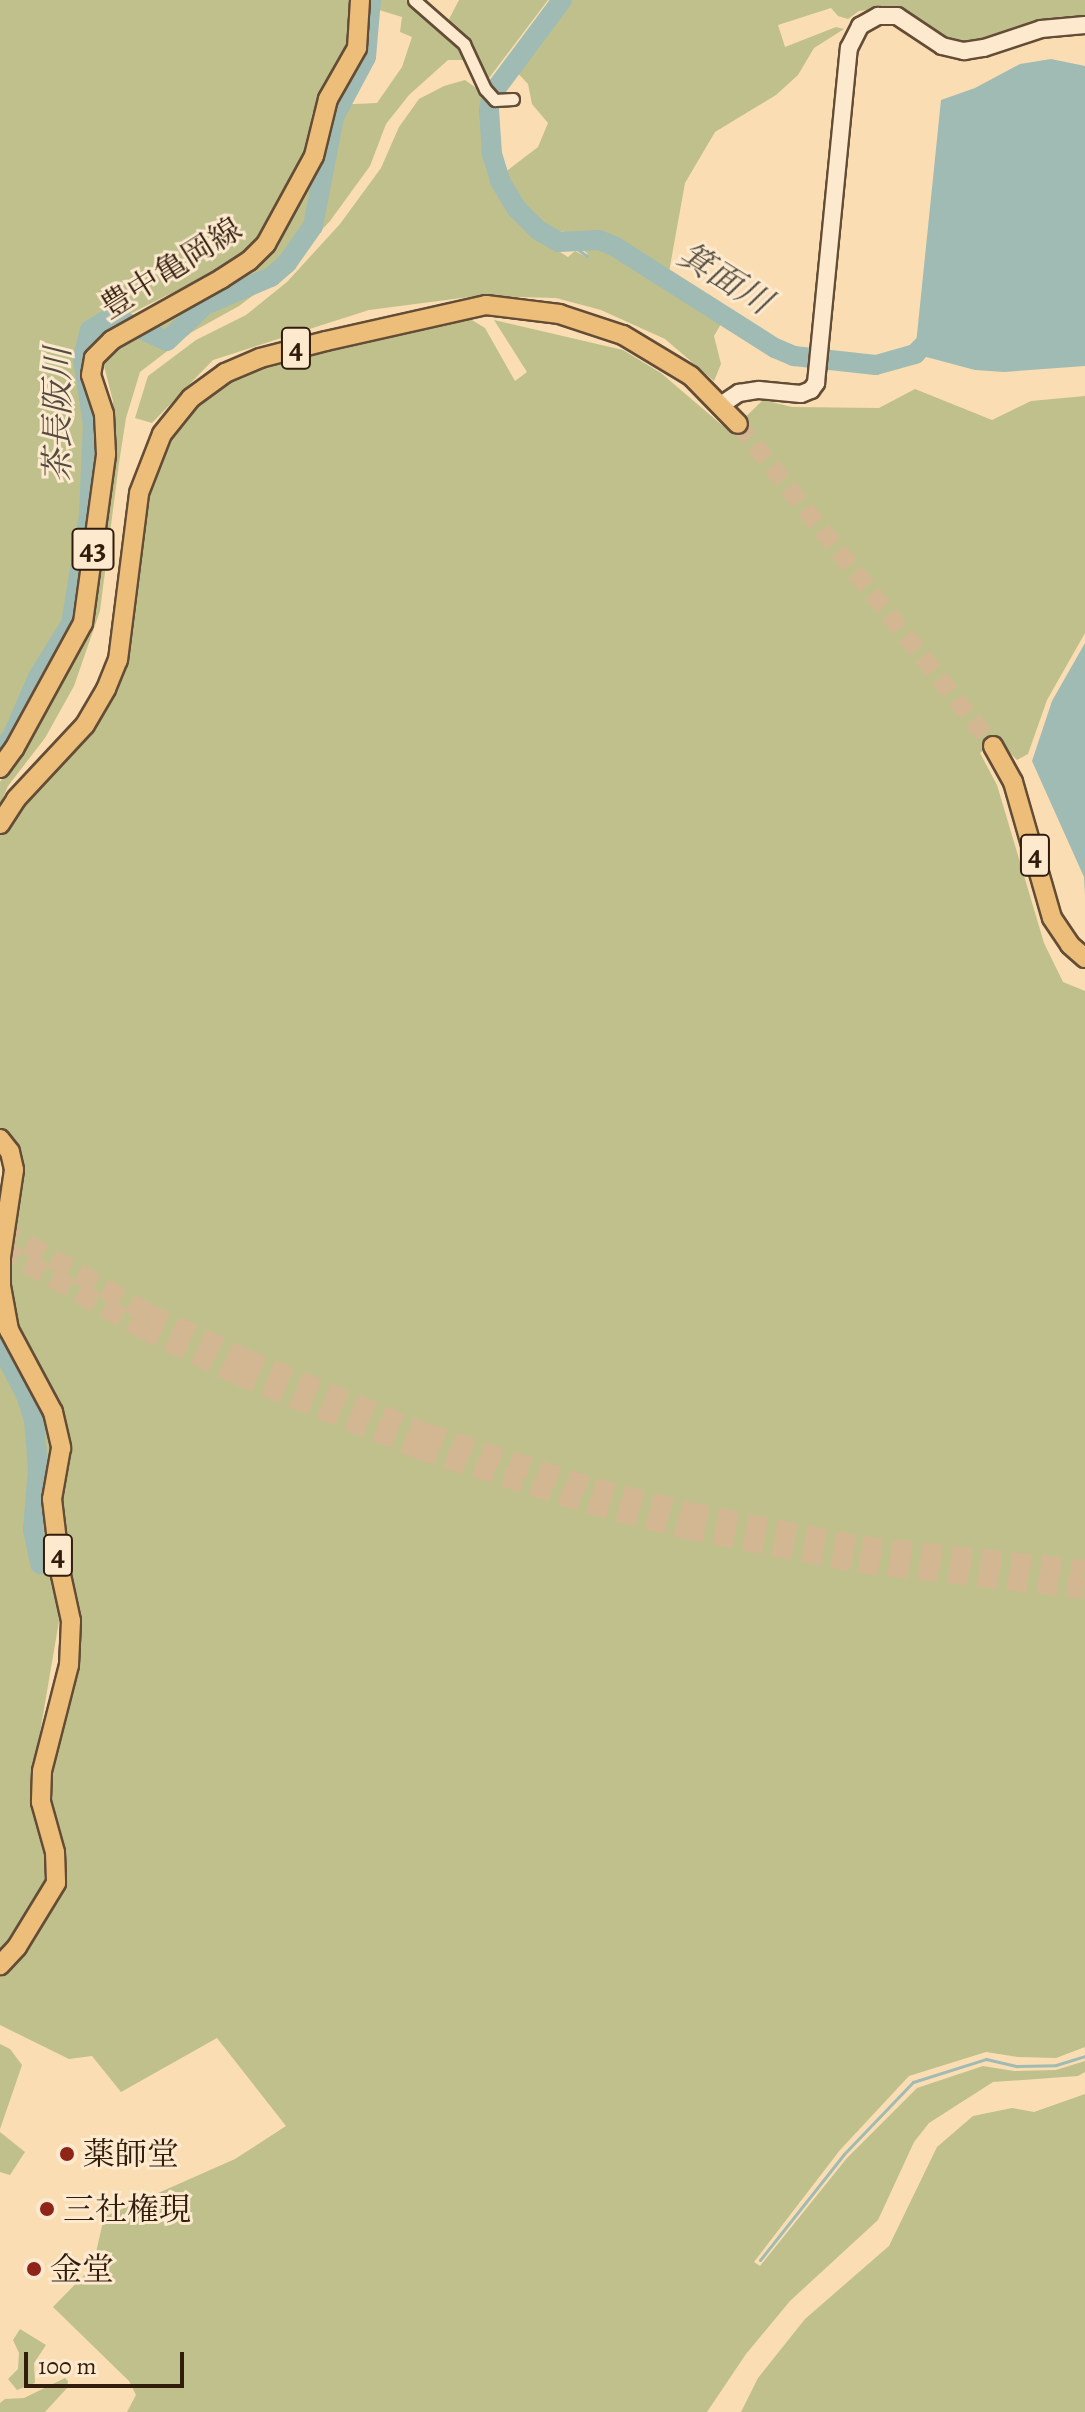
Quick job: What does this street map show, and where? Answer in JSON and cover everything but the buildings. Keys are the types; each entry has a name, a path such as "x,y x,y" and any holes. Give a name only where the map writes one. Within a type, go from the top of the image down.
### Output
{"main road":[{"name":"豊中亀岡線","path":"0,768 14,749 83,623 106,454 104,414 92,379 92,365 104,346 249,261 266,244 314,156 328,99 357,48 360,0"},
{"name":"4","path":"0,824 16,799 85,725 106,689 118,660 139,493 162,434 191,398 225,373 260,358 486,305 580,319 606,328 662,356 719,403 738,424"},
{"name":"4","path":"993,746 1013,782 1052,918 1070,945 1085,958"},
{"name":"4","path":"0,1139 10,1152 14,1170 1,1257 1,1286 9,1330 53,1412 61,1448 52,1499 61,1575 71,1621 69,1665 42,1771 41,1802 55,1852 56,1883 17,1947 0,1965"}],"street":[{"path":"414,0 464,44 485,89 495,100 513,99"},
{"path":"719,403 747,391 808,392 815,386 849,48 856,31 873,17 892,15 908,20 942,46 964,51 984,48 1041,29 1085,25"}],"green space":[{"path":"0,0 352,0 351,31 337,70 312,114 308,153 260,240 245,256 118,320 86,353 80,371 99,437 96,480 76,604 0,738"},
{"path":"365,0 406,0 454,42 468,60 448,60 409,95 386,124 370,166 330,221 280,275 239,306 192,332 140,372 126,418 100,611 74,686 45,738 8,786 0,805 0,782 32,733 95,607 113,401 103,362 111,350 249,270 333,105 377,103 402,67 412,37 400,32 402,17 376,9 372,49 362,50"},
{"path":"459,0 548,0 486,82 472,48 447,23"},
{"path":"556,0 1085,0 1085,19 980,44 959,45 935,34 908,12 886,8 859,11 848,19 838,16 831,8 778,25 785,47 836,27 844,29 814,48 798,75 776,95 715,132 685,183 669,272 606,235 552,231 529,213 508,183 504,173 538,147 548,123 532,104 528,84 509,64"},
{"path":"465,80 487,96 483,128 488,168 520,222 534,236 568,257 575,251 586,257 588,254 580,247 609,251 721,324 714,336 721,364 714,381 665,339 601,310 556,298 477,296 369,310 213,360 152,423 135,418 148,376 196,340 246,315 287,282 340,224 381,168 399,127 419,99 444,86"},
{"path":"467,317 485,328 515,381 527,372 494,320 623,350 661,373 730,432 763,400 792,407 879,408 915,389 992,420 1031,401 1085,396 1085,633 1047,700 1028,754 1017,760 997,740 980,753 997,785 1044,943 1063,982 1085,991 1085,2047 1056,2058 986,2052 909,2076 840,2150 754,2262 760,2266 847,2158 917,2088 983,2066 1014,2071 1056,2070 1085,2061 1085,2072 1078,2076 993,2082 929,2123 914,2142 878,2220 790,2301 746,2354 707,2412 127,2412 136,2395 129,2381 53,2307 93,2266 104,2217 235,2159 286,2126 217,2038 121,2092 92,2056 69,2059 0,2025 0,1976 23,1950 57,1898 47,1799 48,1770 63,1728 75,1667 56,1497 66,1465 15,1327 5,1285 16,1197 0,1131 0,832 126,661 144,494 169,438 194,406 229,381 262,367"},
{"path":"0,1351 42,1413 52,1446 42,1497 59,1621 34,1768 32,1805 46,1855 47,1877 40,1895 0,1950"},
{"path":"0,2044 10,2049 22,2065 0,2129"},
{"path":"1085,2094 1085,2412 741,2412 758,2378 805,2319 889,2246 937,2147 973,2116 1012,2108 1034,2112"},
{"path":"0,2132 25,2152 10,2175 0,2172"},
{"path":"20,2329 46,2345 34,2363 35,2383 17,2390 8,2379 18,2369 19,2353 13,2340"},
{"path":"65,2378 67,2388 45,2412 0,2412 0,2403 5,2399 24,2398"}],"water":[{"path":"1051,59 1085,66 1085,366 1004,372 975,370 915,354 941,100 975,88 1020,64"},
{"path":"1085,643 1085,895 1084,877 1032,761 1052,701"}],"waterway":[{"name":"茶長阪川","path":"0,751 12,737 38,677 71,624 89,515 93,425 83,358 90,330 105,321 123,321 167,341 205,305 271,277 287,263 313,226 334,117 366,57 371,0"},
{"name":"箕面川","path":"562,0 492,94 489,110 492,154 500,181 517,209 538,230 559,242 599,240 614,246 775,348 794,356 876,365 915,354 934,334"},
{"path":"569,243 587,256"},
{"name":"茶長阪川","path":"0,1345 26,1395 34,1419 38,1469 33,1530 40,1564"},
{"path":"760,2260 844,2154 913,2082 986,2059 1017,2066 1056,2065 1085,2056"}],"tunnel":[{"path":"738,424 993,746"},
{"path":"0,1229 148,1313 244,1358 425,1433 594,1488 688,1512 862,1546 1085,1570"},
{"path":"0,1248 141,1328 237,1375 418,1449 589,1504 685,1529 859,1563 1085,1589"}],"place":[{"name":"薬師堂","path":"67,2154"},
{"name":"三社権現","path":"47,2209"},
{"name":"金堂","path":"34,2269"}]}
